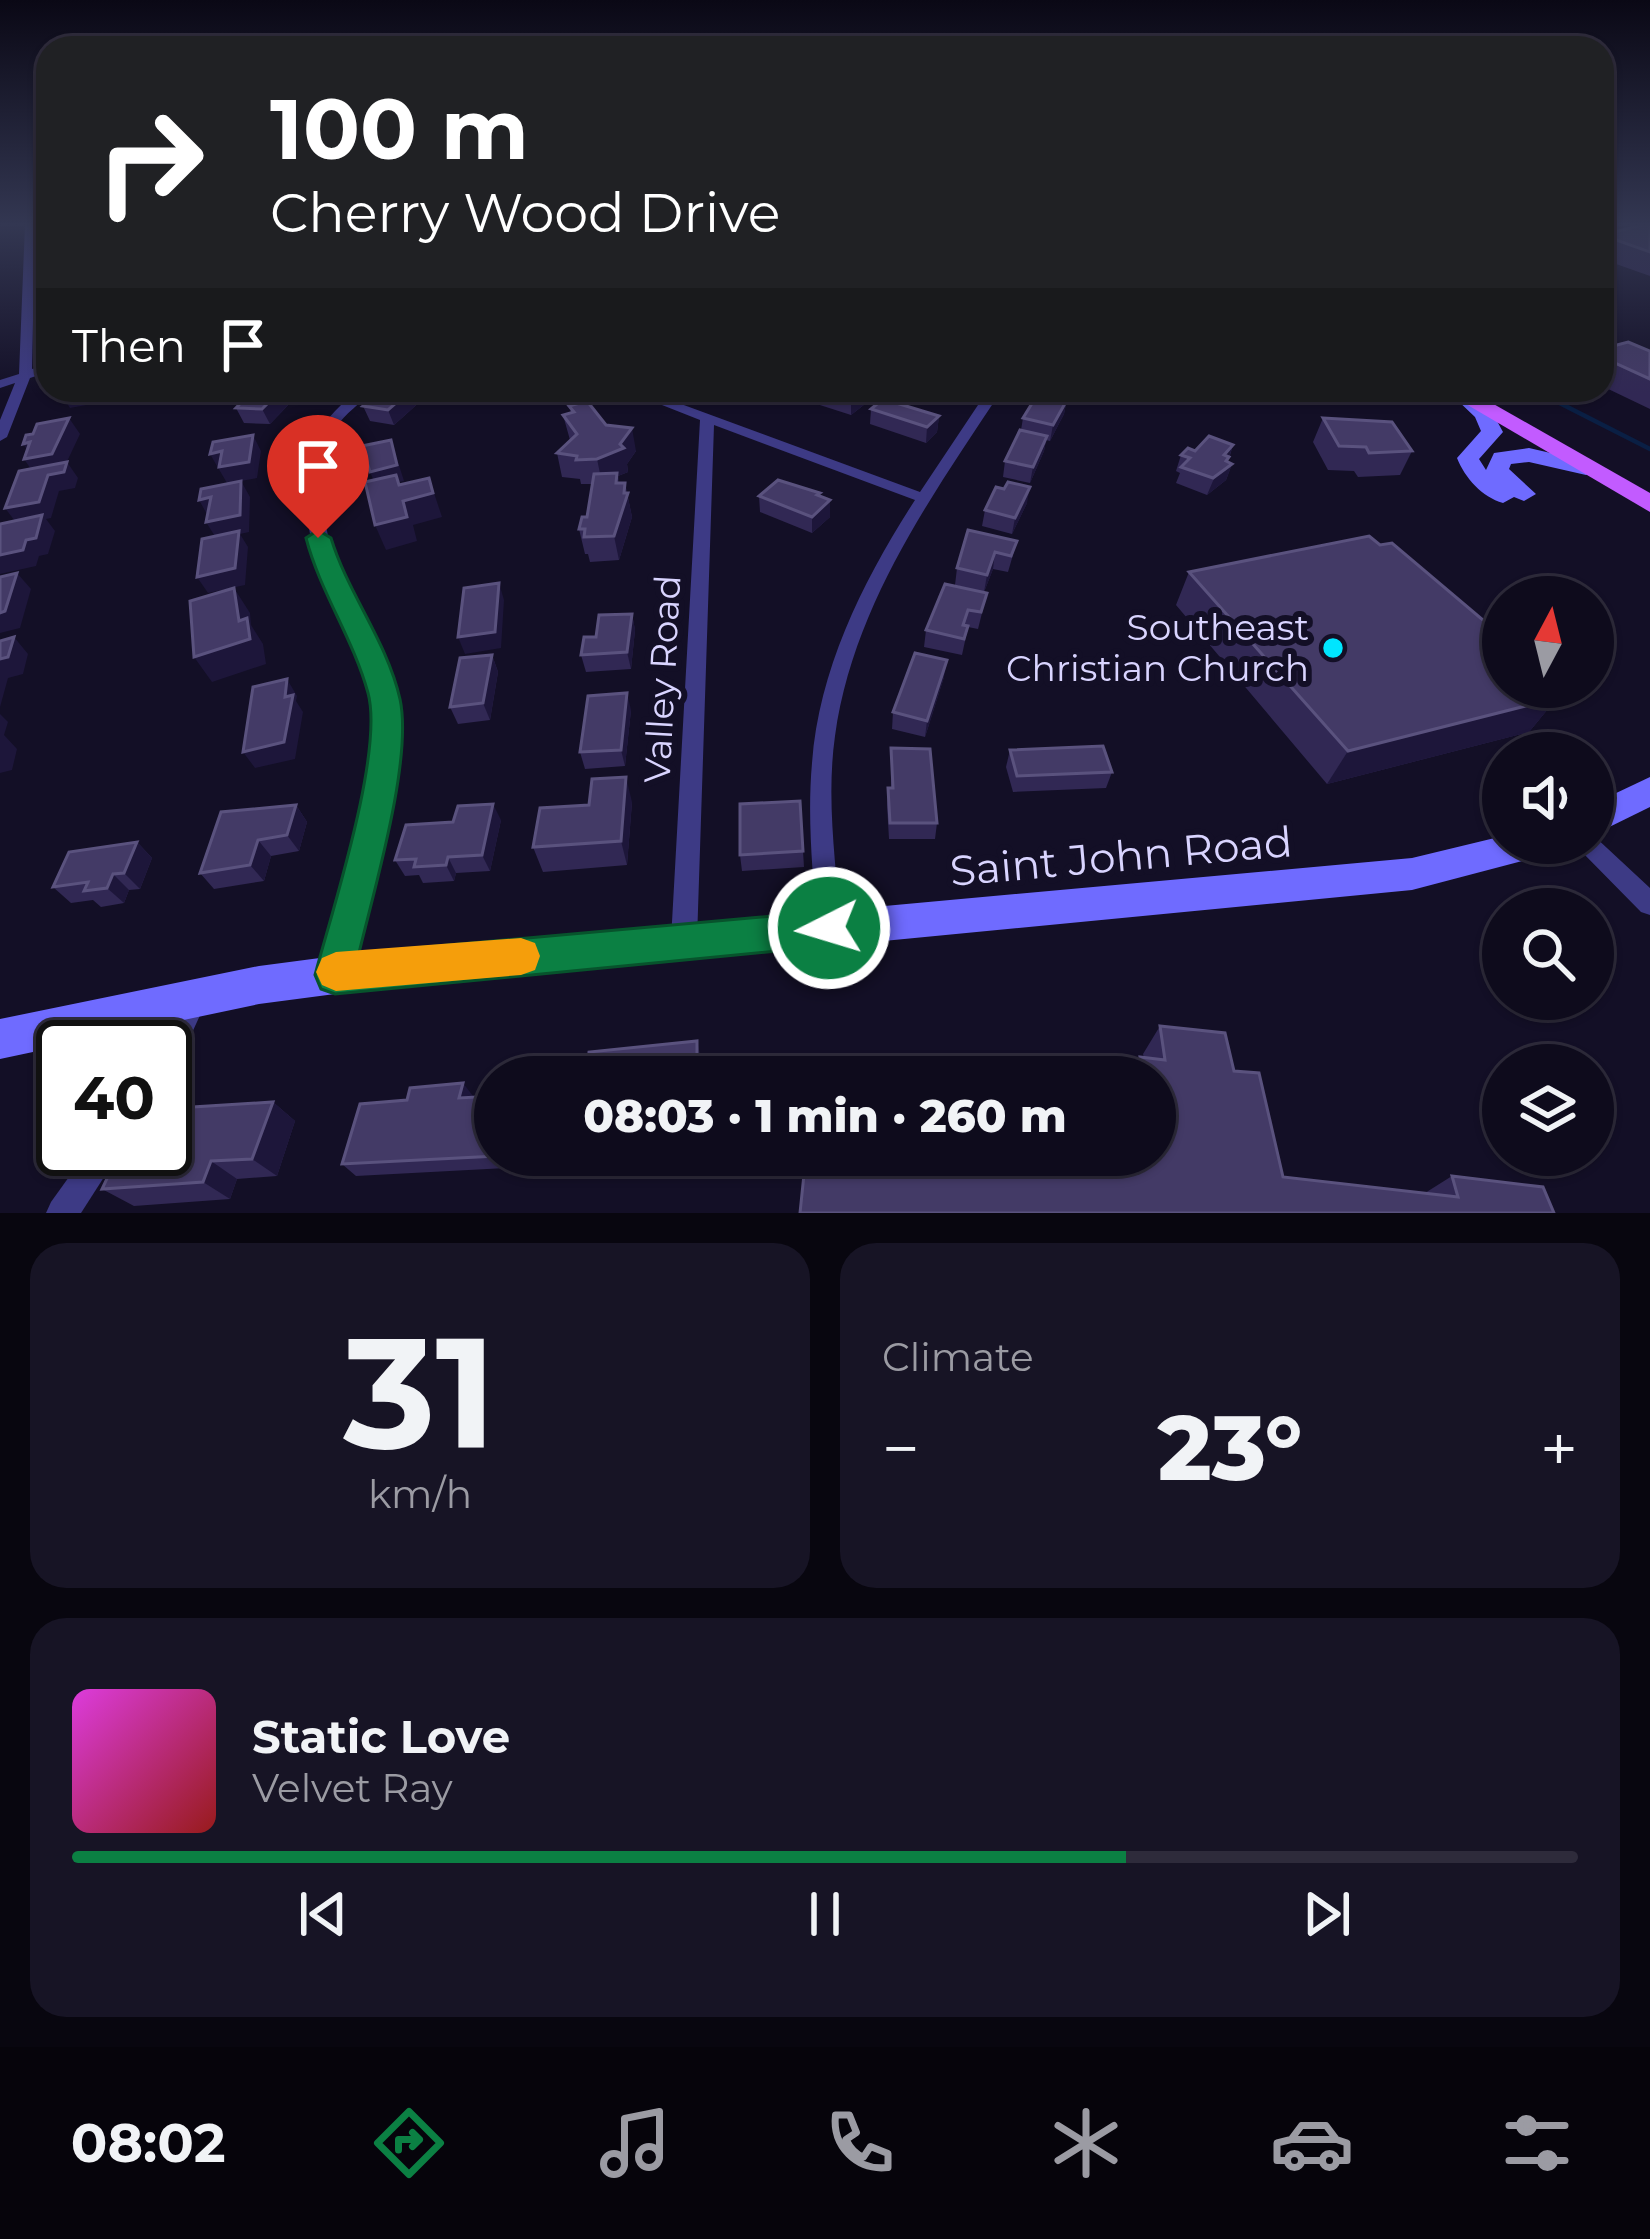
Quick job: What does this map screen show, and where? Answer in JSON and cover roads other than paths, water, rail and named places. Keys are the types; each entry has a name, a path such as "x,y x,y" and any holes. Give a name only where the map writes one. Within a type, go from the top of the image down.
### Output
{"main road":[{"path":"1481,402 1650,503"},
{"path":"1485,402 1650,486"}],"street":[{"path":"0,436 25,375 28,281"},
{"path":"0,384 36,372"},
{"path":"335,975 376,805 386,717 363,637 328,571 318,538 312,463 330,425 354,402"},
{"path":"662,402 923,498"},
{"path":"829,928 822,775 825,733 840,670 862,612 923,498 987,402"},
{"path":"1474,402 1492,432 1468,458 1474,472 1514,495 1498,470 1502,458 1529,455 1586,468"},
{"name":"Valley Road","path":"684,940 707,420"},
{"path":"1614,809 1650,791"},
{"name":"Saint John Road","path":"0,1039 195,998 335,975 1412,874 1482,856"},
{"path":"1609,864 1650,904"},
{"path":"184,1020 195,998"},
{"path":"62,1213 88,1176"}],"waterway":[{"path":"1558,402 1650,449"}],"place":[{"name":"Southeast Christian Church","path":"1333,648"}]}
